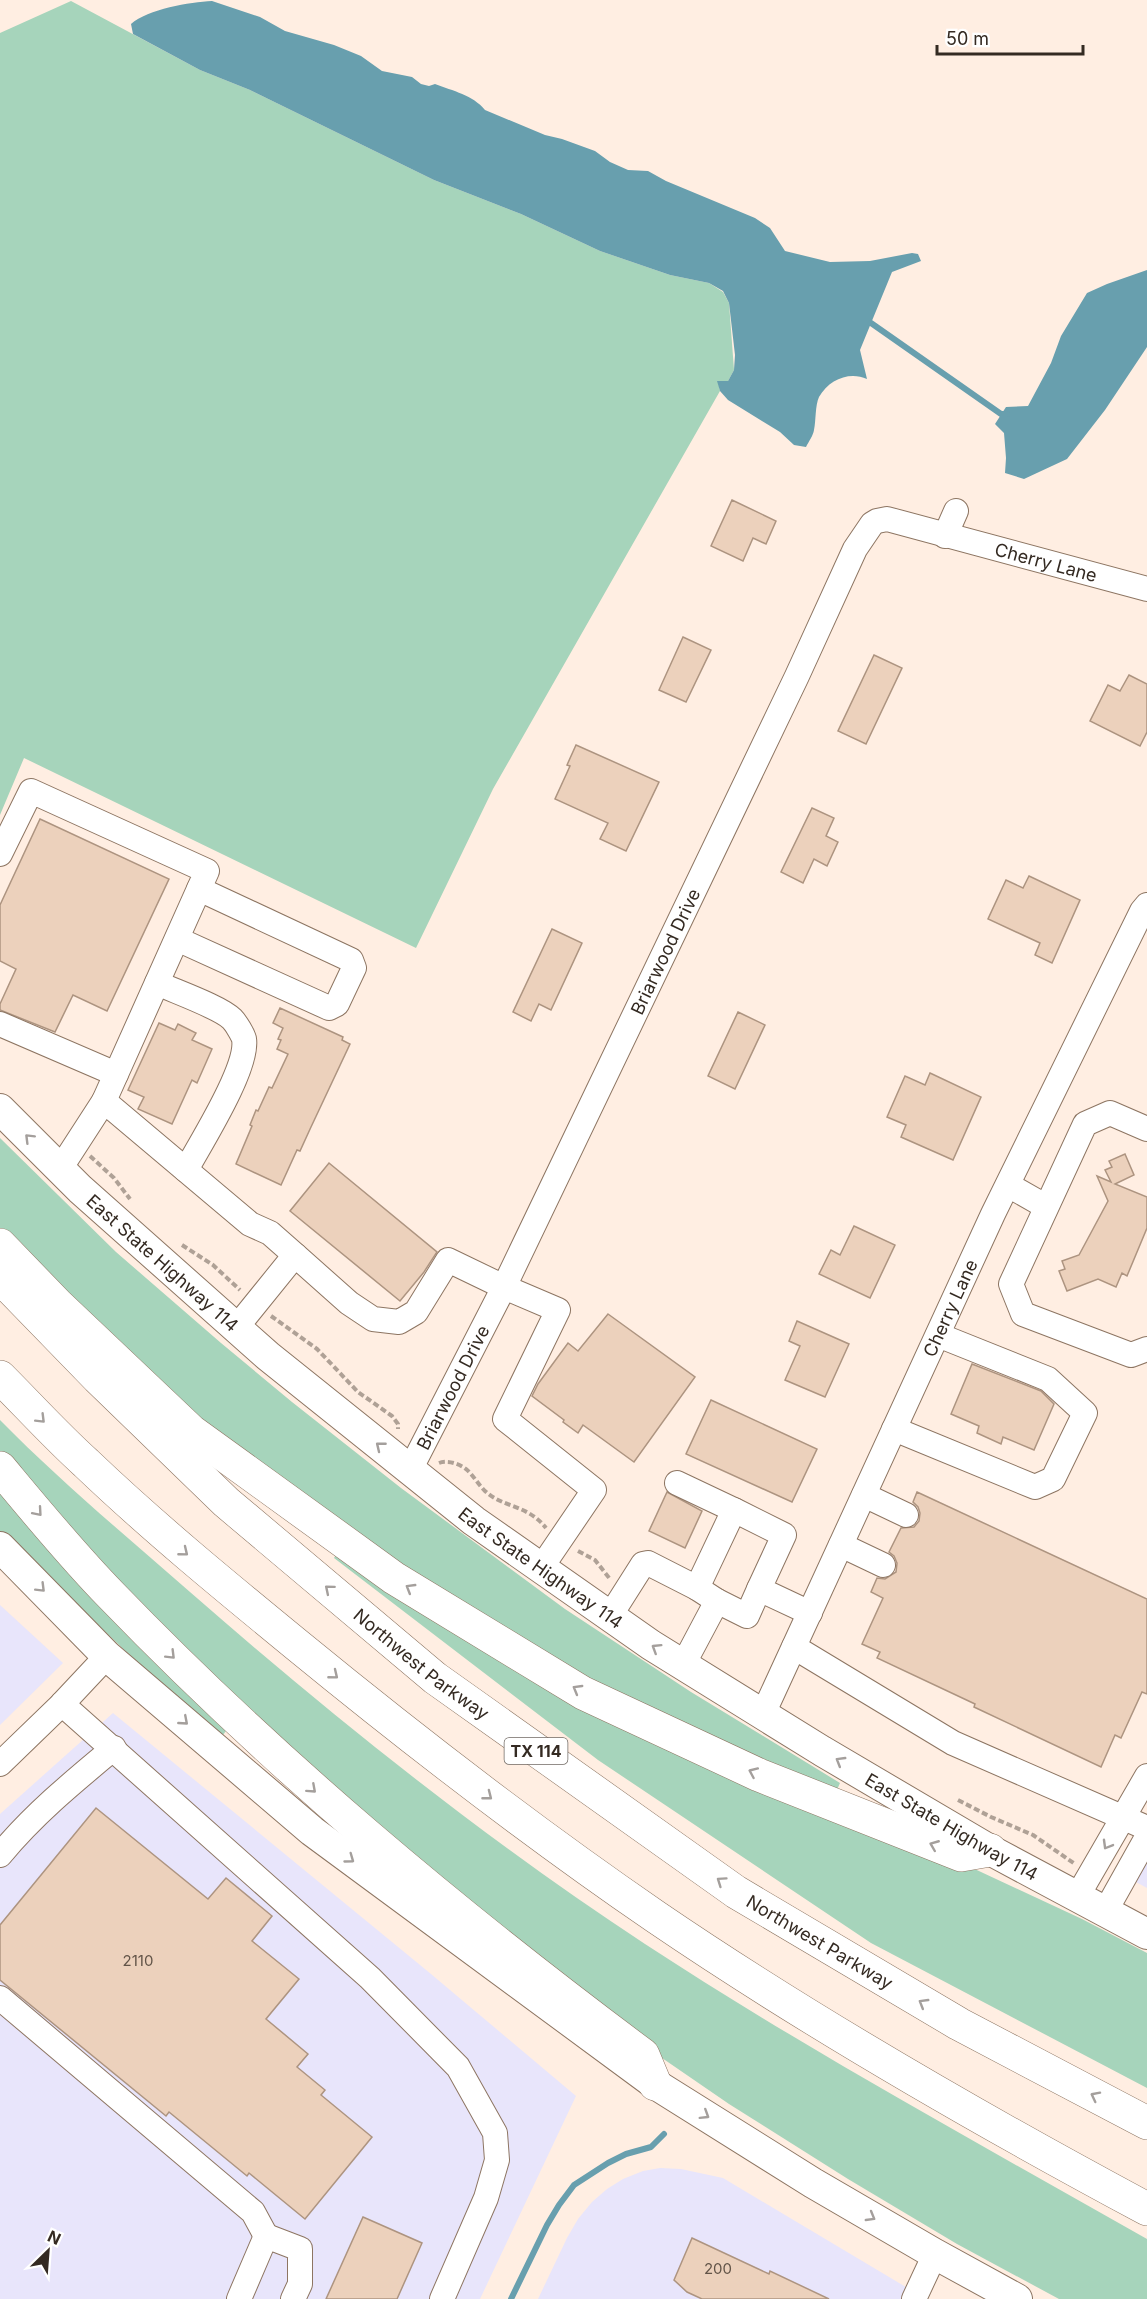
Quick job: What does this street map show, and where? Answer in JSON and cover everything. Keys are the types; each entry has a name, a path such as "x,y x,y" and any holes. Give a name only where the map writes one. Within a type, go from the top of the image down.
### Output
{"highway":[{"path":"0,1245 57,1304 191,1431 394,1578 583,1693 759,1775 961,1855 990,1850"},
{"name":"Northwest Parkway","path":"0,1277 98,1378 226,1502 435,1678 736,1892 959,2024 1147,2122"},
{"path":"0,1377 83,1461 169,1540 375,1708 516,1818 658,1918 833,2031 1037,2150 1147,2209"},
{"path":"0,1468 108,1593 216,1701 330,1805 440,1898 643,2055 655,2084"}],"main road":[{"name":"East State Highway 114","path":"0,1109 60,1169 267,1356 414,1461 474,1521 682,1665 990,1850 1084,1885 1105,1912 1147,1935"},
{"path":"0,1546 107,1656 312,1831 655,2084 813,2183 1017,2299"}],"street":[{"path":"945,536 956,511"},
{"name":"Briarwood Drive","path":"414,1461 504,1287 797,676 855,549 877,520 887,519 945,536"},
{"name":"Cherry Lane","path":"945,536 1147,589"},
{"path":"0,855 31,791 207,871 104,1101 60,1169"},
{"path":"177,939 329,1008 337,1004 354,968 351,960 199,889"},
{"name":"Cherry Lane","path":"763,1714 1008,1185 1142,911 1147,905"},
{"path":"157,983 207,1005 232,1019 244,1039 240,1063 226,1096 186,1170"},
{"path":"0,1024 116,1074"},
{"path":"104,1101 250,1224 270,1233 350,1303 373,1319 399,1322 416,1312 448,1260 558,1310 505,1419 594,1490 541,1568"},
{"path":"1147,1129 1110,1113 1084,1124 1011,1284 1023,1314 1131,1354 1147,1349"},
{"path":"1008,1185 1045,1206"},
{"path":"236,1328 294,1255"},
{"path":"894,1429 1035,1487 1053,1479 1085,1413 1048,1379 938,1335"},
{"path":"610,1616 643,1564 648,1563 747,1616 784,1535 677,1483"},
{"path":"864,1495 906,1515"},
{"path":"698,1588 734,1510"},
{"path":"841,1545 883,1565"},
{"path":"759,1588 810,1613"},
{"path":"682,1665 717,1601"},
{"path":"794,1647 953,1743 1147,1828"},
{"path":"0,1764 62,1704 107,1656"},
{"path":"62,1704 370,1978 458,2067 495,2133 497,2160 486,2198 442,2299"},
{"path":"0,1854 23,1827 52,1799 114,1748"},
{"path":"1084,1885 1147,1776"},
{"path":"1105,1912 1147,1837"},
{"path":"0,1998 253,2212 266,2236 300,2248 300,2284 293,2299"},
{"path":"239,2299 266,2236"},
{"path":"914,2299 935,2254"}],"path":[{"path":"77,1144 114,1178 134,1203"},
{"path":"175,1242 213,1265 255,1304 317,1349 358,1392 392,1416 398,1424 397,1436 414,1461 434,1464 445,1461 466,1469 485,1491 497,1499 530,1512 560,1540 595,1560 612,1581"},
{"path":"952,1798 990,1817 1033,1834 1062,1856 1084,1885"}],"shaded area":[{"path":"0,1605 63,1663 0,1725"},
{"path":"113,1713 576,2096 480,2299 0,2299 0,1814"},
{"path":"1147,1857 1147,1888 1134,1881"},
{"path":"660,2168 681,2169 723,2178 926,2299 538,2299 567,2238 578,2219 592,2202 623,2179 643,2171"}],"green space":[{"path":"71,1 200,70 250,90 434,180 521,214 600,251 670,275 709,283 723,292 729,303 734,370 728,381 718,381 720,391 493,789 416,948 24,758 0,815 0,33"},
{"path":"0,1138 116,1252 292,1402 401,1488 565,1609 691,1692 840,1783 836,1792 599,1684 426,1587 246,1459 70,1303 0,1229"},
{"path":"0,1420 46,1465 244,1639 355,1731 526,1862 645,1944 768,2021 893,2095 1147,2239 1147,2299 1059,2299 957,2244 848,2179 729,2104 630,2036 303,1772 0,1457"},
{"path":"0,1485 228,1728 223,1735 136,1661 0,1532"},
{"path":"338,1551 906,1837 1082,1919 1147,1953 1147,2088 871,1943 598,1760 334,1558"}],"water":[{"path":"212,1 260,17 285,31 334,45 361,56 382,71 412,77 421,84 429,86 435,84 462,94 485,110 545,135 595,151 610,162 628,170 648,171 666,181 755,218 770,228 785,251 830,262 870,261 912,253 918,254 921,261 892,272 860,350 867,379 847,376 828,385 819,397 813,432 806,447 794,445 780,432 728,400 720,391 717,381 728,381 734,370 735,355 729,303 723,291 709,283 670,275 600,251 521,214 434,180 250,90 200,70 133,34 131,24 148,14 181,5"},
{"path":"1147,270 1147,347 1105,410 1067,459 1024,479 1005,473 1004,433 995,424 1006,407 1028,406 1051,363 1061,336 1087,293"}],"building":[{"path":"732,500 776,521 766,544 753,538 743,561 711,546"},
{"path":"683,637 711,650 686,702 659,690"},
{"path":"874,655 902,668 866,744 838,731"},
{"path":"1129,675 1147,684 1147,732 1140,746 1090,721 1108,685 1120,691"},
{"path":"576,745 659,782 626,851 600,839 608,823 555,799 570,766 567,765"},
{"path":"812,808 834,818 826,836 838,842 827,866 814,859 803,883 781,872"},
{"path":"40,819 169,879 107,1011 73,995 55,1032 0,1010 0,1004 16,969 0,961 0,905"},
{"path":"1029,876 1080,900 1052,963 1035,955 1040,943 988,919 1006,880 1023,888"},
{"path":"552,929 582,943 551,1010 539,1004 531,1021 513,1012"},
{"path":"280,1008 343,1037 342,1040 350,1044 300,1151 297,1150 281,1185 236,1164 252,1126 250,1125 256,1110 258,1111 269,1087 272,1088 288,1054 277,1049 283,1028 273,1023"},
{"path":"738,1012 765,1025 735,1089 708,1076"},
{"path":"159,1023 175,1030 178,1024 196,1033 192,1040 212,1049 197,1083 192,1080 172,1124 138,1109 144,1097 128,1090"},
{"path":"930,1073 981,1097 953,1160 901,1137 906,1125 887,1117 905,1076 925,1085"},
{"path":"1125,1154 1134,1175 1115,1184 1147,1197 1147,1228 1127,1276 1122,1273 1116,1287 1098,1279 1067,1291 1059,1271 1065,1269 1062,1261 1079,1255 1108,1201 1097,1176 1111,1182 1105,1170 1112,1167 1109,1161"},
{"path":"329,1163 437,1252 400,1301 290,1211"},
{"path":"854,1226 895,1245 870,1298 819,1274 831,1250 840,1255"},
{"path":"608,1314 695,1377 634,1462 583,1425 578,1433 532,1396 568,1343 578,1351"},
{"path":"797,1321 849,1344 825,1397 785,1380 800,1346 789,1341"},
{"path":"972,1364 1041,1391 1054,1404 1034,1450 1003,1437 1001,1444 977,1433 979,1426 951,1414"},
{"path":"711,1400 817,1449 792,1502 686,1454"},
{"path":"667,1492 702,1511 685,1548 649,1531"},
{"path":"917,1492 1147,1599 1147,1694 1142,1692 1121,1738 1115,1735 1101,1767 877,1658 880,1652 862,1644 883,1598 871,1592 877,1578 885,1579 896,1572 897,1563 889,1552 901,1528 914,1527 919,1521 920,1513 913,1502"},
{"path":"96,1808 208,1899 226,1878 272,1916 252,1941 299,1979 266,2019 308,2054 297,2067 325,2090 321,2095 372,2137 305,2219 249,2173 247,2176 169,2112 166,2116 0,1980 0,1925"},
{"path":"363,2217 422,2243 397,2299 326,2299"},
{"path":"692,2238 829,2299 702,2299 687,2292 674,2280"}],"waterway":[{"path":"871,323 1001,414 1007,414"},
{"path":"511,2299 547,2225 574,2185 626,2154 651,2147 664,2134"}]}
